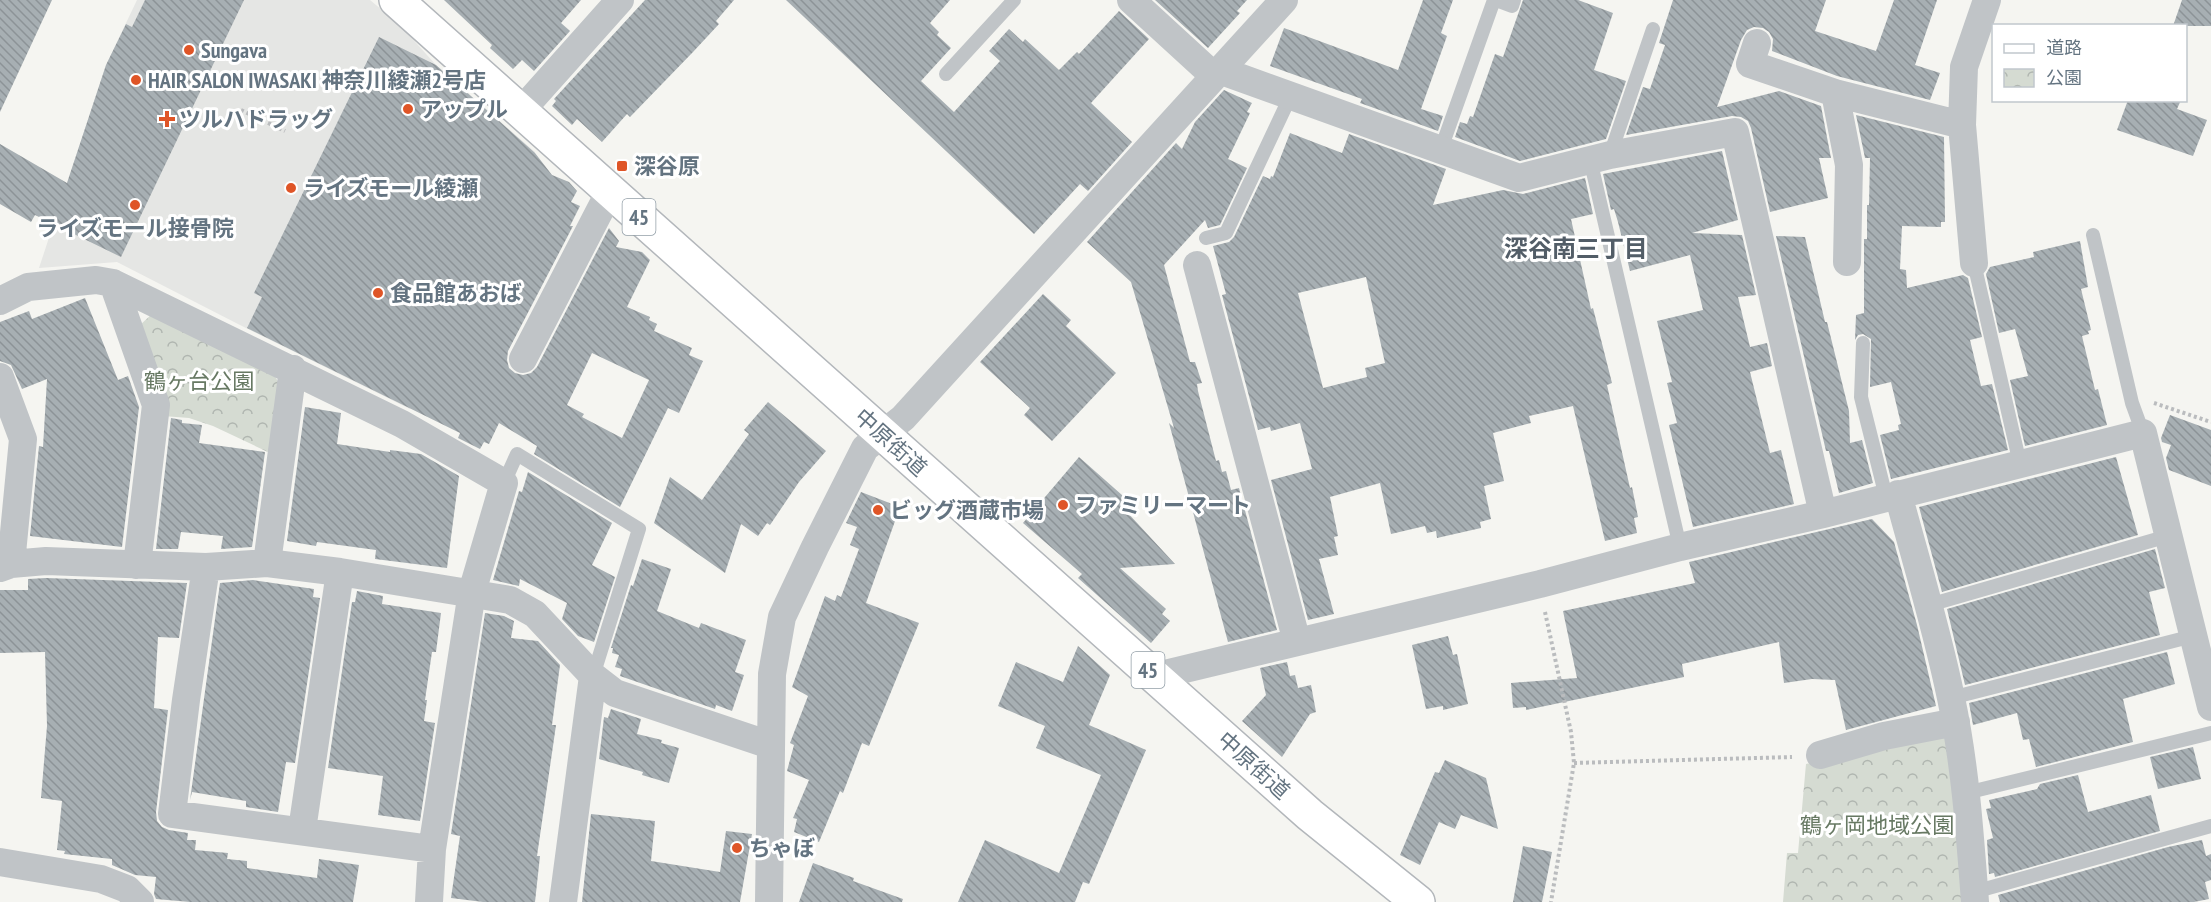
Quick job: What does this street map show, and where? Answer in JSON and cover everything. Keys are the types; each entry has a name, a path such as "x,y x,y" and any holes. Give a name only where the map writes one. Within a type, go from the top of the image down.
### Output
{"main road":[{"name":"中原街道","path":"396,0 1310,814 1418,902"}],"street":[{"path":"520,112 620,0"},
{"path":"1131,0 1216,73 1291,95 1519,178 1600,157 1735,132 1823,514"},
{"path":"769,902 772,674 782,617 865,448 903,418 1284,0"},
{"path":"1974,263 1962,125 1964,67 1988,0"},
{"path":"1750,64 1835,93 1962,125"},
{"path":"1835,93 1849,165 1847,262"},
{"path":"523,359 610,191"},
{"path":"1197,265 1297,642"},
{"path":"0,301 28,287 96,280 113,283 402,424 504,483 472,592 432,849 429,902"},
{"path":"113,283 156,405 137,565"},
{"path":"267,563 293,369"},
{"path":"0,377 23,439 5,566 46,561 206,567 267,563 472,592 510,600 535,614 593,676 615,693 770,745"},
{"path":"1156,676 1540,584 1680,547 1823,514 2143,433 2211,707"},
{"path":"1892,495 1929,605 1954,710 1966,793 1975,897"},
{"path":"206,567 172,814 432,849"},
{"path":"302,831 340,572"},
{"path":"563,902 593,676"},
{"path":"1820,754 1884,736 1954,710"},
{"path":"0,862 101,879 127,889 140,902"}],"lane":[{"path":"946,74 1014,0"},
{"path":"1442,149 1495,0 1512,6 1514,0"},
{"path":"1653,29 1600,157 1680,547"},
{"path":"1206,238 1226,233 1291,95"},
{"path":"2093,235 2132,403 2143,433"},
{"path":"1974,263 2020,464"},
{"path":"1863,343 1861,397 1892,495"},
{"path":"504,483 517,454 639,529 593,676"},
{"path":"1929,605 2168,536"},
{"path":"1954,710 2193,636"},
{"path":"1966,793 2211,733"},
{"path":"1975,897 2211,826"}],"path":[{"path":"241,110 285,131"},
{"path":"2132,403 2160,404 2211,422"},
{"path":"1540,584 1571,732 1574,763 1551,902"},
{"path":"1574,763 1804,757 1820,754"}],"shaded area":[{"name":"ライズモール綾瀬","path":"137,0 370,0 400,25 436,65 535,152 410,409 117,262 39,268 106,65"}],"green space":[{"name":"鶴ヶ台公園","path":"152,314 272,372 281,386 270,453 213,426 189,418 163,416 140,325"},
{"name":"鶴ヶ岡地域公園","path":"1938,732 1946,738 1965,902 1783,902 1787,853 1798,853 1806,764"}],"building":[{"path":"0,0 52,0 0,112"},
{"path":"145,0 244,0 121,257 35,215 31,222 0,204 0,144 67,183 106,65 126,24 132,27"},
{"path":"444,0 581,0 561,23 570,31 534,71 522,60 513,69 490,48 492,45"},
{"path":"645,0 734,0 716,21 719,24 693,52 630,117 627,114 602,142 577,119 572,125 552,106 556,101 554,99"},
{"path":"786,0 950,0 930,23 939,32 937,35 951,48 921,81 954,112 1000,61 989,51 1009,29 1023,42 1025,39 1059,70 1077,52 1079,54 1119,11 1149,39 1091,103 1132,142 1088,191 1080,184 1034,234"},
{"path":"1155,0 1247,0 1237,11 1240,13 1208,48"},
{"path":"1423,0 1453,0 1441,33 1447,36 1421,109 1443,116 1438,131 1360,103 1362,99 1270,66 1284,28 1398,70"},
{"path":"1523,0 1578,0 1613,13 1594,70 1626,81 1606,139 1520,161 1455,137 1460,122 1467,124 1470,116 1473,117 1495,54 1503,57"},
{"path":"1673,0 1826,0 1815,31 1876,51 1894,0 1937,0 1915,65 1940,73 1930,100 1837,76 1772,51 1773,39 1763,28 1754,27 1747,30 1741,40 1717,107 1779,91 1821,106 1831,158 1819,158 1828,198 1770,212 1751,128 1748,121 1741,117 1732,116 1626,135 1643,87 1650,89 1665,45 1659,43"},
{"path":"2182,0 2211,0 2211,26 2174,24"},
{"path":"379,37 436,65 535,153 552,175 569,182 577,191 571,202 580,206 570,226 573,226 508,351 509,368 523,375 531,373 537,367 609,228 619,241 616,247 642,252 650,260 627,307 650,317 649,320 657,324 654,331 692,348 689,355 703,361 679,413 668,408 620,507 534,454 537,446 499,423 489,444 484,442 480,449 458,438 460,433 247,328 262,297 254,293","holes":["592,353 649,380 622,438 582,417 584,414 567,405"]},
{"path":"1224,90 1252,103 1247,112 1250,113 1228,159 1247,168 1220,225 1208,228 1205,220 1164,265 1190,362 1195,362 1202,383 1197,384 1198,391 1216,461 1219,460 1222,472 1226,471 1231,490 1239,488 1277,630 1228,642 1169,423 1174,428 1131,282 1087,242 1176,143 1182,149 1195,122"},
{"path":"2127,102 2180,102 2177,109 2207,120 2193,156 2117,130"},
{"path":"1856,115 1944,137 1945,222 1941,222 1941,227 1902,226 1900,269 1906,270 1907,288 1963,275 1968,278 1982,337 1970,340 1981,386 1992,384 2008,450 1891,479 1880,435 1899,430 1898,425 1901,424 1891,382 1870,387 1871,339 1863,334 1858,335 1855,340 1856,315 1864,313 1864,239 1867,239 1870,158 1865,158"},
{"path":"1290,133 1342,153 1349,134 1446,169 1433,205 1503,190 1523,194 1585,178 1593,214 1571,219 1591,309 1593,308 1612,383 1607,385 1630,488 1632,487 1638,517 1634,518 1637,533 1605,541 1573,406 1529,416 1531,423 1493,433 1504,481 1484,486 1491,519 1480,522 1481,528 1437,538 1436,531 1427,533 1425,526 1391,534 1380,483 1330,497 1338,536 1334,537 1338,555 1319,559 1334,614 1308,620 1271,480 1312,469 1300,423 1271,431 1270,427 1258,430 1222,295 1226,294 1213,246 1229,242 1234,237 1263,176 1270,179 1271,176 1273,177","holes":["1366,277 1385,363 1365,368 1367,377 1323,388 1298,293"]},
{"path":"1722,151 1738,220 1692,233 1742,235 1756,295 1738,297 1750,347 1767,343 1772,366 1750,372 1770,453 1781,450 1794,504 1693,527 1669,425 1677,423 1667,383 1672,382 1657,321 1703,310 1690,255 1630,271 1614,209 1611,210 1603,174"},
{"path":"1776,236 1805,237 1849,411 1850,443 1862,440 1873,483 1839,493 1829,451 1826,451"},
{"path":"2080,241 2088,287 2081,289 2091,330 2088,331 2089,334 2082,336 2095,390 2098,389 2107,425 2025,446 2010,380 2028,376 2015,329 1999,333 1986,274 1990,267 2034,257 2033,252"},
{"path":"1043,294 1071,320 1066,326 1116,373 1052,441 1024,415 1030,408 980,362"},
{"path":"85,298 118,380 128,376 139,407 122,547 30,536 39,446 43,447 47,379 22,389 11,365 0,361 0,322 29,311 32,319"},
{"path":"768,402 826,451 799,482 770,525 767,523 758,536 741,524 725,573 654,523 670,477 702,500 749,434 744,430"},
{"path":"305,407 341,413 337,444 421,454 459,476 447,568 375,559 376,550 317,542 316,546 287,541"},
{"path":"2170,415 2211,430 2211,486 2169,470 2166,458 2171,445 2162,442 2161,438"},
{"path":"171,418 182,420 182,423 202,425 199,443 265,452 252,547 221,549 223,536 181,532 178,549 156,549"},
{"path":"1079,457 1131,503 1126,511 1175,564 1120,568 1166,609 1162,614 1170,621 1151,643 1078,578 1082,574 1023,523"},
{"path":"2116,457 2138,535 1942,592 1919,507"},
{"path":"528,472 612,523 592,565 615,577 594,642 578,636 562,619 567,603 520,579 519,586 493,580 519,491 522,492"},
{"path":"861,492 900,507 866,603 919,623 869,746 862,743 843,793 840,791 819,842 794,832 797,819 793,818 809,780 787,771 794,745 790,743 808,696 792,687 825,596 835,601 837,595 841,597 859,549 850,545 857,527 846,523"},
{"path":"1872,519 1894,542 1936,706 1846,730 1835,680 1812,679 1784,683 1779,642 1682,664 1684,677 1526,710 1526,707 1513,708 1511,683 1577,678 1563,611 1695,583 1689,562"},
{"path":"2155,549 2165,588 2149,592 2160,635 1965,685 1947,609"},
{"path":"642,559 671,569 657,611 699,628 701,623 746,640 735,672 744,675 732,711 716,705 715,709 620,676 622,669 615,667 619,655 612,653 613,648 611,648 631,585 633,586"},
{"path":"28,579 187,583 179,638 158,637 154,708 168,710 156,812 157,821 169,830 188,833 187,840 196,840 195,850 228,853 227,859 247,861 247,868 317,878 319,859 359,865 353,902 190,902 156,899 154,894 156,877 135,875 112,865 112,859 64,854 65,851 57,850 62,801 41,798 47,726 45,652 0,653 0,590 28,590"},
{"path":"253,580 314,589 313,597 320,598 295,763 286,762 278,812 246,807 246,801 192,792 190,800 220,583"},
{"path":"357,591 383,596 382,604 441,613 436,652 432,652 425,700 427,700 424,721 435,723 420,821 378,815 383,776 328,768 352,602 355,602"},
{"path":"485,613 504,616 514,621 511,638 538,641 560,665 552,725 556,725 537,856 540,856 535,902 483,902 451,898 460,836 451,834"},
{"path":"1448,636 1453,655 1457,654 1468,704 1443,710 1443,706 1426,709 1412,645"},
{"path":"1078,646 1110,675 1089,725 1146,750 1089,884 1083,882 1075,902 958,902 985,840 1059,873 1101,775 1036,748 1045,726 998,706 1016,662 1063,682"},
{"path":"2167,652 2175,684 2123,699 2133,742 2036,767 2029,739 2023,740 2017,713 1973,725 1969,703"},
{"path":"1287,662 1290,676 1295,675 1298,688 1311,685 1316,712 1310,714 1282,757 1242,721 1266,695 1260,668"},
{"path":"611,709 641,719 637,734 662,740 661,743 679,748 669,783 642,775 643,772 599,759 604,717 608,718"},
{"path":"2193,747 2201,779 2158,789 2150,757"},
{"path":"1445,760 1486,778 1498,829 1461,815 1455,829 1439,822 1420,865 1400,855 1435,772 1439,773"},
{"path":"2078,775 2088,812 2151,795 2160,831 1995,877 1994,873 1989,874 1987,840 1993,838 1986,809 1991,808 1989,800 2037,789 2040,784"},
{"path":"591,814 655,821 651,861 720,872 726,831 752,834 740,902 582,902"},
{"path":"2202,840 2206,856 2211,854 2211,880 2205,882 2209,899 2194,902 2000,902 1998,895 2168,847"},
{"path":"1523,846 1552,852 1542,902 1513,902"},
{"path":"813,863 854,878 853,881 903,899 902,902 799,902"}],"place":[{"name":"Sungava","path":"189,50"},
{"name":"HAIR SALON IWASAKI 神奈川綾瀬2号店","path":"136,80"},
{"name":"アップル","path":"408,109"},
{"name":"ツルハドラッグ","path":"167,119"},
{"name":"深谷原","path":"622,166"},
{"name":"ライズモール綾瀬","path":"291,188"},
{"name":"ライズモール接骨院","path":"135,205"},
{"name":"食品館あおば","path":"378,293"},
{"name":"ファミリーマート","path":"1063,505"},
{"name":"ビッグ酒蔵市場","path":"878,510"},
{"name":"ちゃぼ","path":"737,848"}],"district":[{"name":"深谷南三丁目","path":"1576,248"}]}
